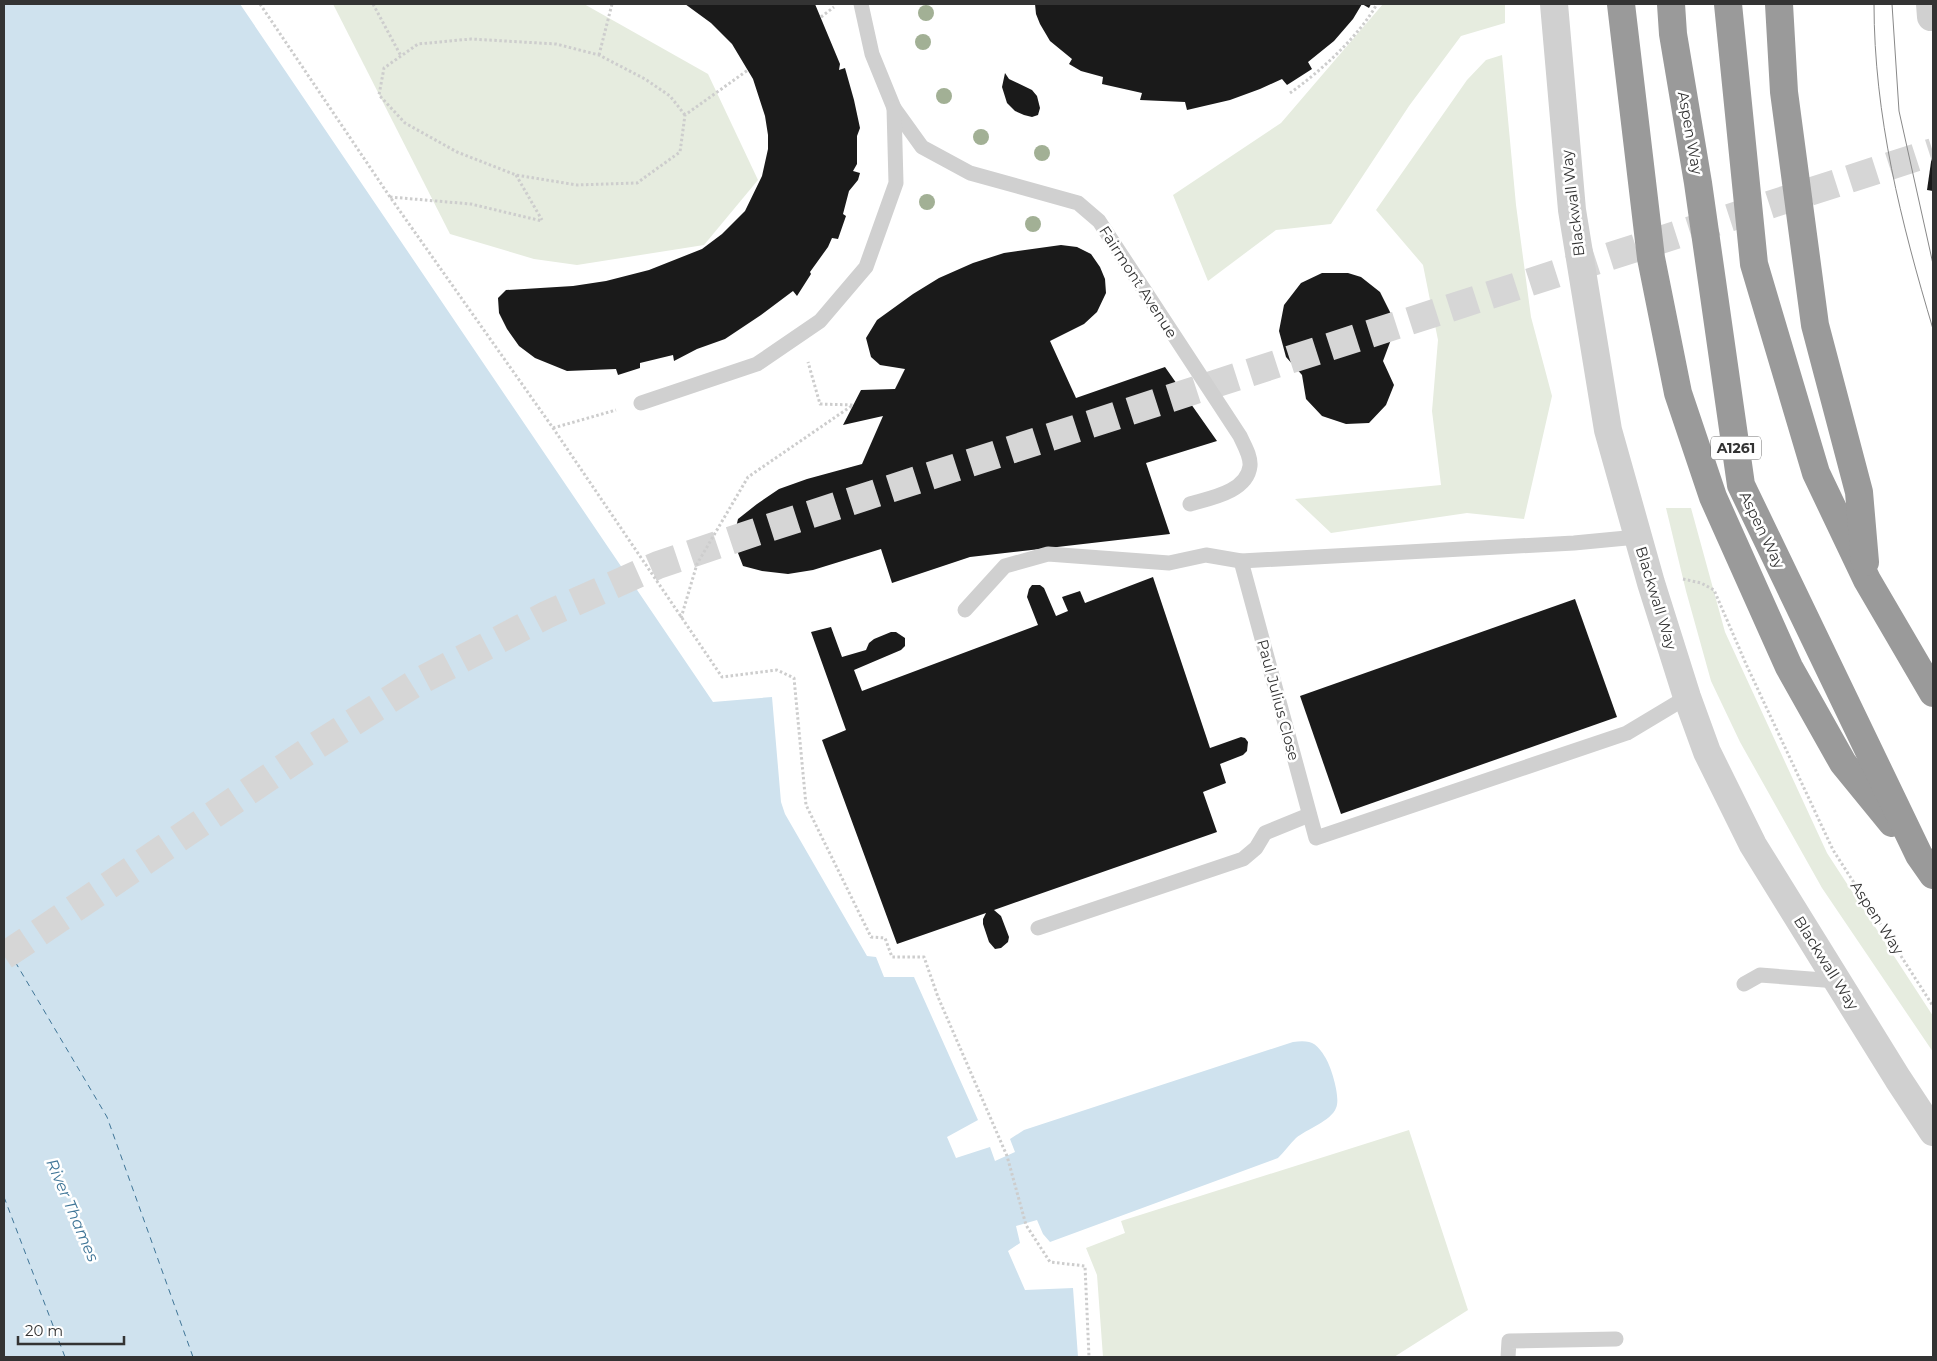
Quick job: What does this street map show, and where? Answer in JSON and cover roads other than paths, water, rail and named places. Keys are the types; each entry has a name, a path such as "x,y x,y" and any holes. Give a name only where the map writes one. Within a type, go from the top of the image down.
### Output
{"highway":[{"name":"A1261","path":"1621,4 1651,258 1678,393 1713,497 1789,667 1843,764 1926,865"},
{"name":"Aspen Way","path":"1671,4 1673,34 1698,183 1741,485 1926,865"},
{"path":"1728,4 1754,264 1816,473 1867,580 1933,693"},
{"path":"1779,4 1784,92 1815,325 1859,492 1867,580"}],"street":[{"name":"Blackwall Way","path":"1554,4 1572,210 1608,430 1650,583 1687,697 1706,752 1753,845 1933,1132"}],"lane":[{"name":"Fairmont Avenue","path":"861,4 872,54 894,108 922,147 970,173 1078,203 1099,221 1240,436 1248,455 1250,465 1248,474 1239,485 1230,491 1190,504"},
{"path":"641,403 757,364 820,321 866,267 896,183 894,108"},
{"path":"965,610 1005,566 1048,554 1169,563 1206,555 1240,561 1574,543 1637,537"},
{"name":"Paul Julius Close","path":"1240,561 1316,838 1626,733 1687,697"},
{"path":"1038,928 1243,859 1256,848 1265,833 1309,815"},
{"path":"1744,984 1760,975 1837,981"},
{"path":"1508,1357 1509,1341 1616,1340"}],"water":[{"name":"River Thames","path":"4,4 240,4 713,702 772,697 781,802 785,814 867,956 876,957 884,977 914,977 978,1120 947,1137 956,1158 990,1147 995,1161 1015,1152 1010,1139 1024,1130 1293,1042 1304,1041 1312,1043 1319,1048 1325,1057 1332,1074 1337,1097 1336,1108 1333,1113 1324,1121 1296,1138 1278,1158 1050,1242 1043,1234 1037,1220 1016,1226 1020,1243 1008,1251 1025,1290 1073,1288 1078,1357 4,1357"}],"tunnel":[{"path":"4,956 314,747 414,684 546,615 658,565 1933,152"}],"tram line":[{"path":"1874,4 1875,46 1884,128 1900,209 1933,329"},
{"path":"1892,4 1899,111 1933,264"}]}
